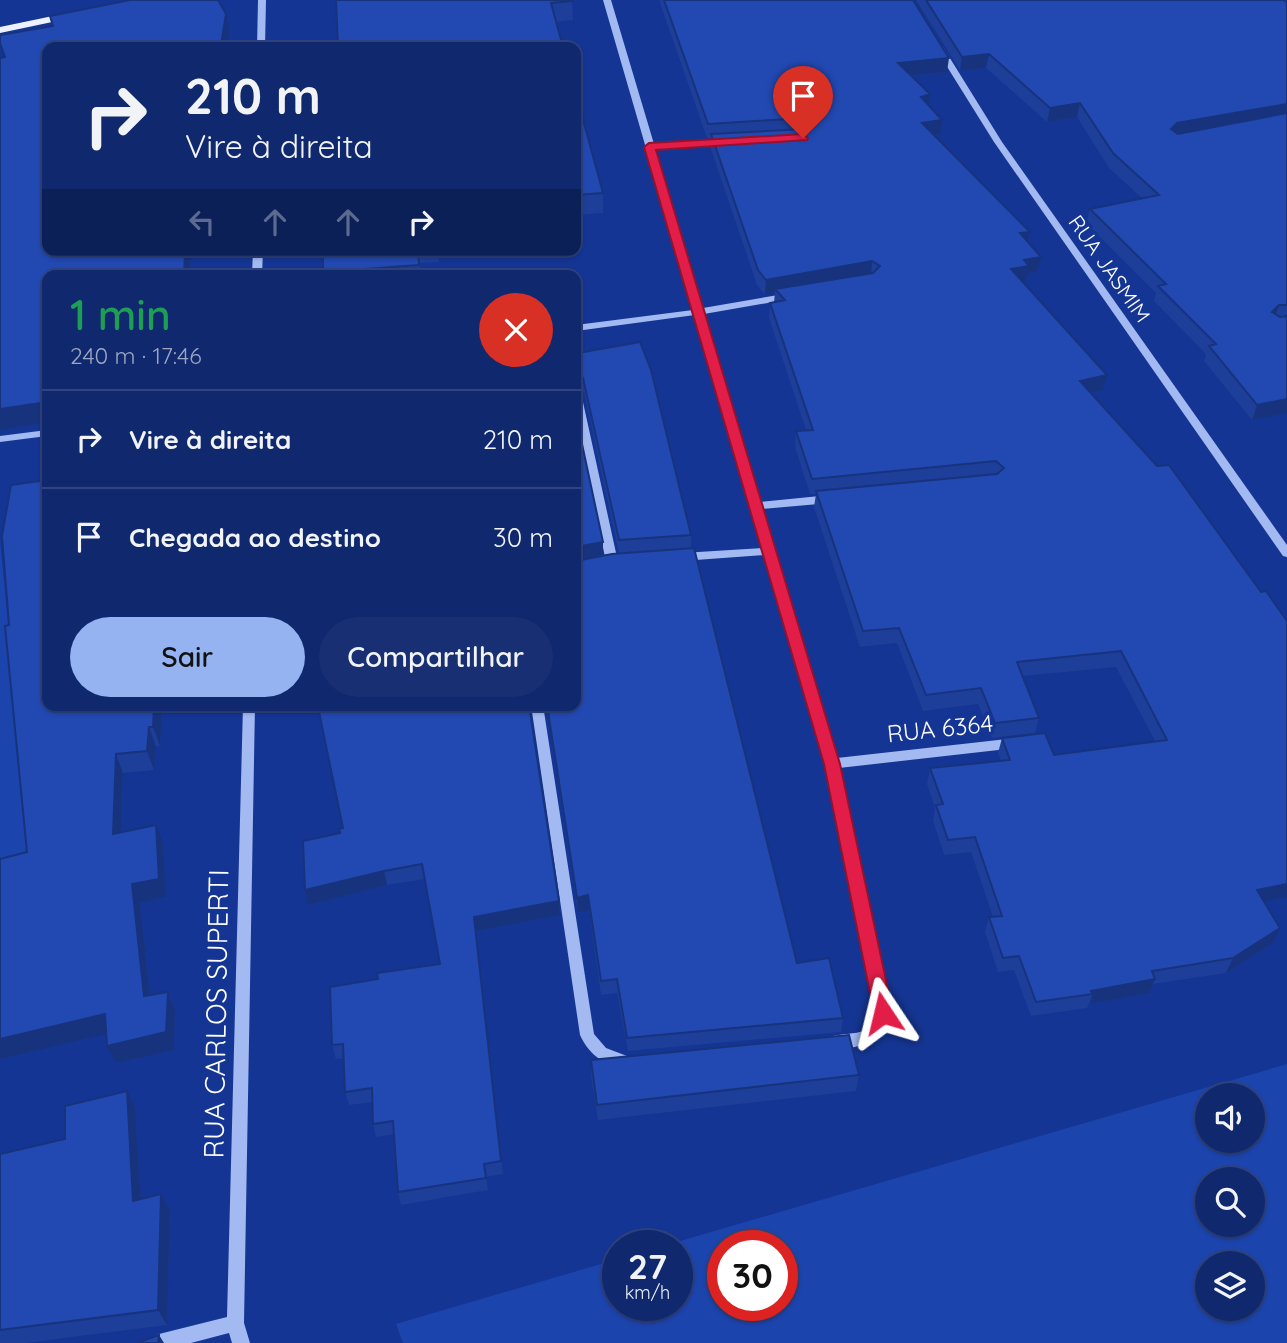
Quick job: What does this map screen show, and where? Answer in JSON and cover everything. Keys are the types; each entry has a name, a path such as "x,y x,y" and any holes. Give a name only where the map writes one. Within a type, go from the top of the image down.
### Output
{"main road":[{"path":"0,30 87,12"}],"street":[{"path":"261,42 262,0"},
{"path":"607,0 832,764 882,1002 883,1013 871,1035 858,1040 817,1044"},
{"name":"RUA JASMIM","path":"931,36 998,142 1287,553"},
{"path":"649,147 733,142"},
{"path":"581,327 698,312 804,293"},
{"path":"581,422 606,564 625,561"},
{"path":"0,439 42,434"},
{"path":"757,506 841,498"},
{"path":"664,559 769,551"},
{"name":"RUA CARLOS SUPERTI","path":"235,1324 249,711"},
{"path":"538,711 587,1035 594,1049 607,1059 638,1060"},
{"name":"RUA 6364","path":"832,764 1026,742"},
{"path":"159,1343 235,1324 241,1343"}],"shaded area":[{"path":"0,541 33,870 0,879"},
{"path":"1287,1064 1287,1343 403,1343 396,1324 602,1264 602,1321 693,1321 693,1237 707,1233 707,1321 798,1321 798,1230 718,1230 1195,1091 1195,1153 1265,1153 1265,1083 1222,1083"}],"building":[{"path":"130,0 218,0 226,14 221,42 42,42 42,256 185,256 184,270 42,270 42,403 0,409 0,58 5,57 0,35 53,26 50,16"},
{"path":"336,0 572,1 551,3 562,42 338,42"},
{"path":"664,0 913,0 949,58 898,63 930,94 921,97 942,120 922,123 1030,232 1020,233 1041,257 1024,260 1029,266 1011,269 1107,375 1080,381 1157,466 1169,465 1261,592 1266,591 1287,621 1287,884 1257,890 1280,928 1233,958 1152,971 1155,979 1091,991 1093,994 1036,1002 1019,956 1003,958 989,917 1002,916 975,837 948,840 936,805 943,804 930,768 1010,760 1002,738 1045,733 1054,755 1167,740 1121,651 1017,662 1039,718 995,723 981,688 926,695 899,628 863,631 816,491 997,474 1004,468 996,461 812,479 796,431 813,430 770,303 785,300 775,289 873,273 880,266 872,261 766,280 758,270 711,134 804,129 811,124 804,118 708,124"},
{"path":"926,0 1284,0 1287,3 1287,104 1177,123 1171,129 1178,134 1287,113 1287,305 1279,305 1272,312 1280,317 1287,316 1287,399 1257,405 1209,346 1216,344 1158,286 1166,284 1090,209 1159,195 1113,153 1080,103 1050,108 989,54 962,57"},
{"path":"581,112 603,193 581,195"},
{"path":"323,256 418,256 419,265 323,270"},
{"path":"640,342 651,370 691,535 619,540 581,377 581,352"},
{"path":"581,439 603,542 581,546"},
{"path":"42,481 42,711 154,711 147,751 116,754 113,834 156,825 159,879 132,884 144,996 168,992 166,1032 107,1046 105,1014 0,1039 0,859 27,852 5,626 9,625 2,536 11,485"},
{"path":"694,548 797,963 829,958 843,1018 627,1038 617,979 601,981 588,895 577,898 548,711 581,711 581,560 612,554"},
{"path":"319,711 530,711 559,901 474,917 501,1161 484,1164 486,1178 398,1192 393,1121 373,1124 372,1088 345,1092 343,1044 332,1045 330,987 378,979 377,973 440,964 422,864 305,890 303,841 340,833 339,829 343,828"},
{"path":"849,1035 859,1075 597,1105 591,1060"},
{"path":"127,1091 133,1201 161,1194 158,1310 0,1330 0,1154 65,1139 65,1106"},
{"path":"159,1335 158,1343 137,1343"}],"route":[{"path":"803,138 649,147 832,764 883,1013"}]}
